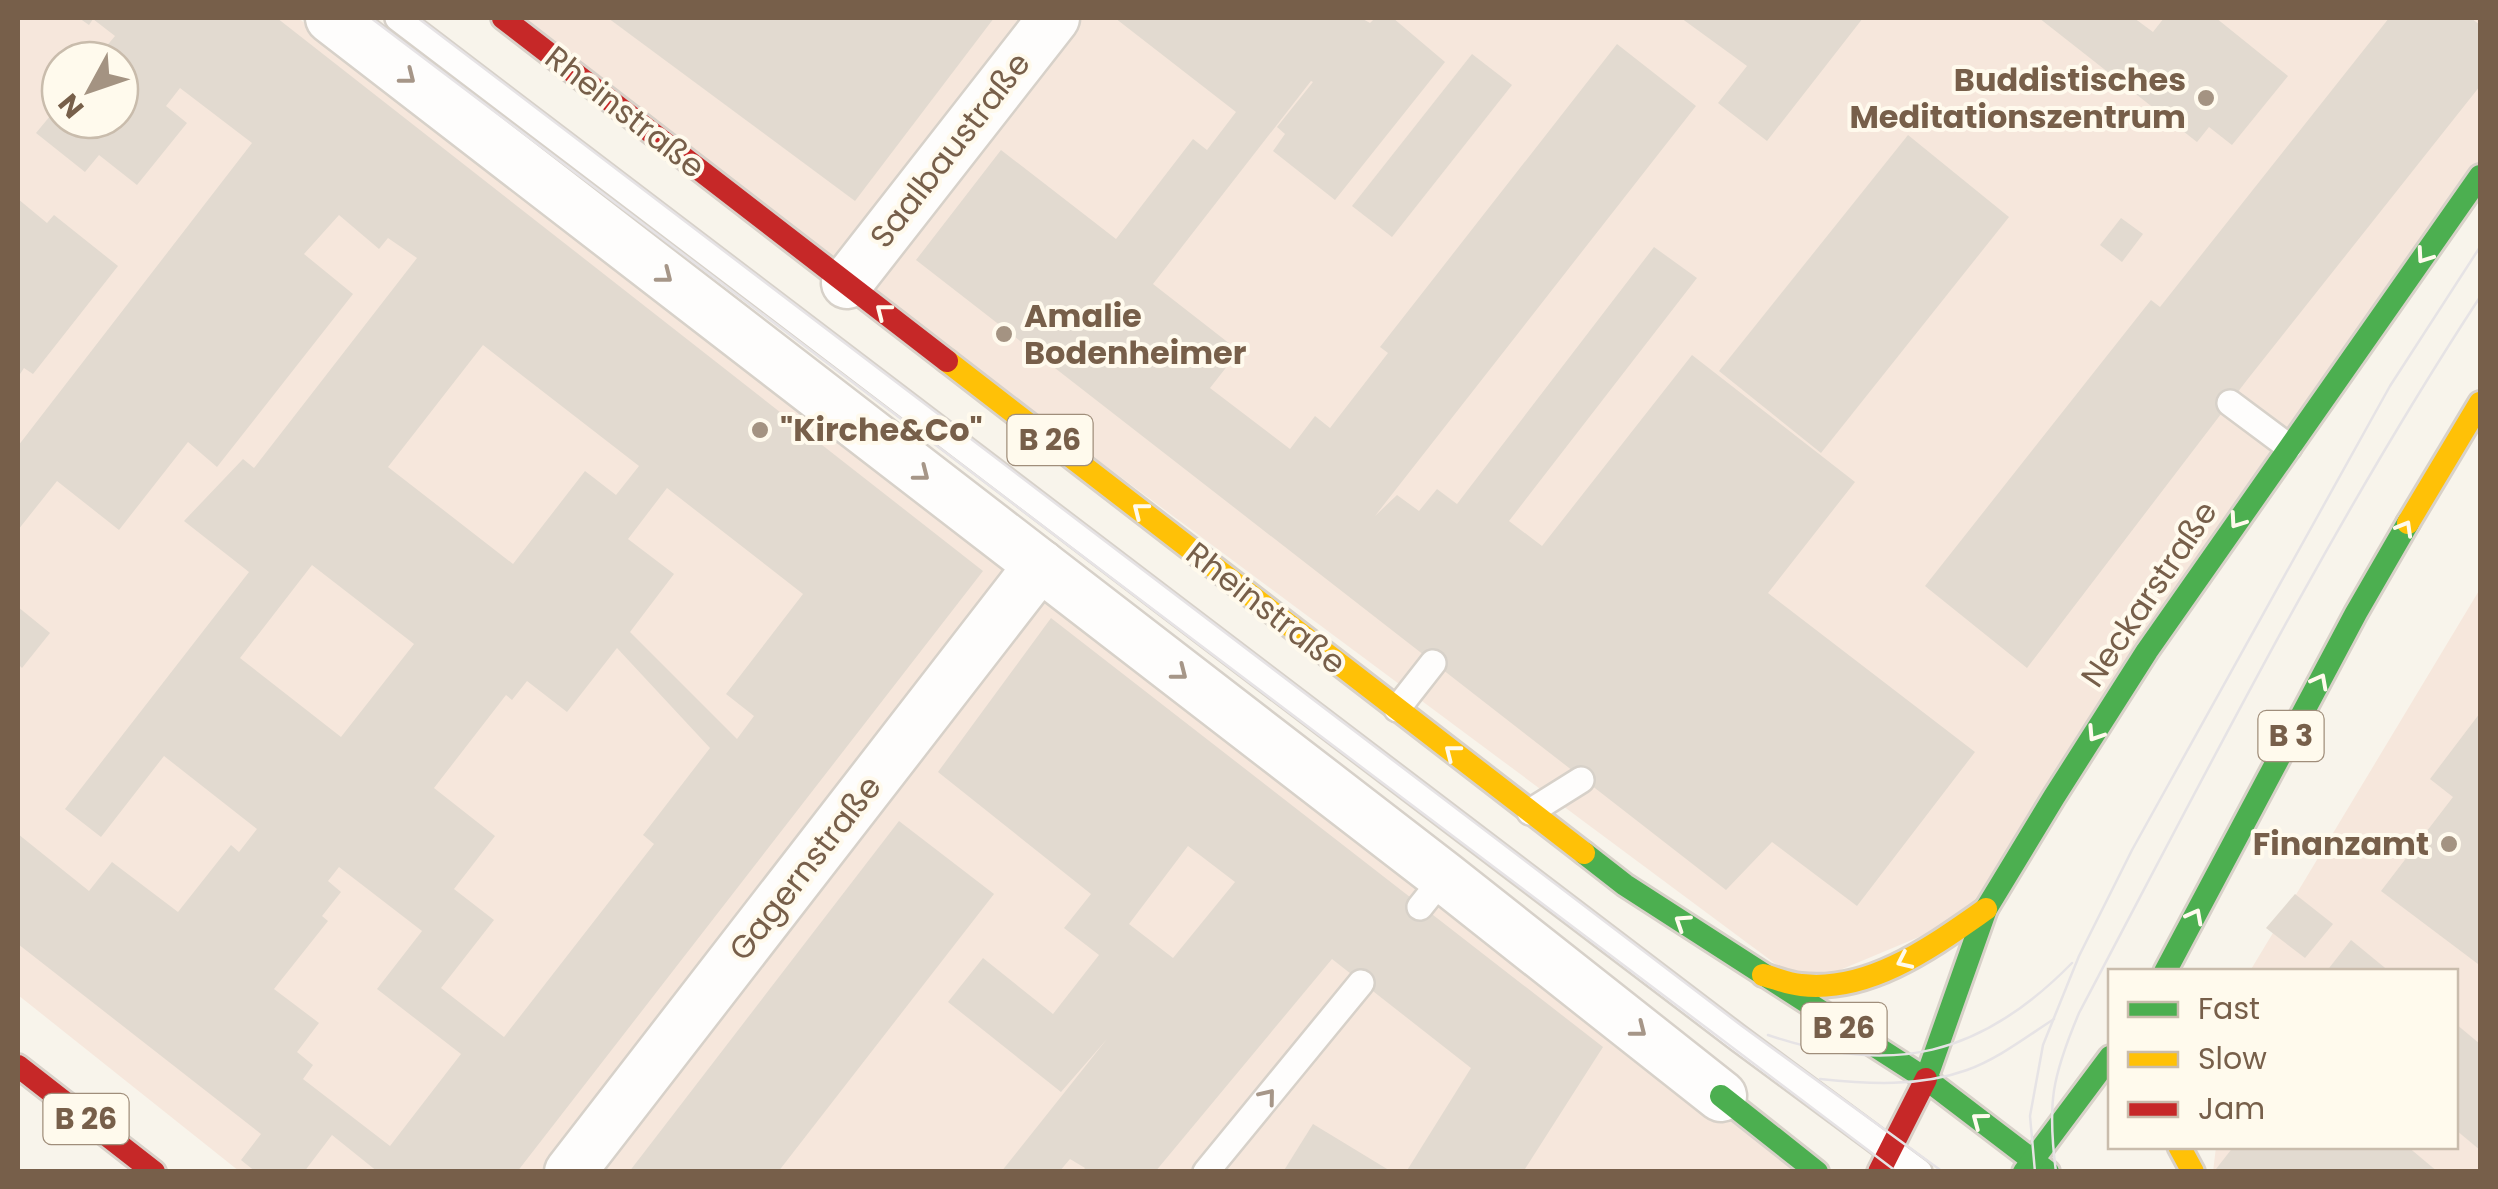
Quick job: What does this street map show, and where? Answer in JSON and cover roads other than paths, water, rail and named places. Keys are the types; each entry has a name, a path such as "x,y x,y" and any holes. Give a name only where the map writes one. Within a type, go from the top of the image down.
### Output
{"main road":[{"name":"Rheinstraße","path":"503,18 1625,885 1926,1079 2035,1168"},
{"name":"Neckarstraße","path":"1885,1161 1926,1079 1986,909 2147,652 2480,176"},
{"name":"B 3","path":"2166,969 2356,613 2480,403"},
{"path":"1764,975 1804,985 1846,981 1884,970 1930,948 1986,909"},
{"path":"2035,1168 2108,1060"},
{"name":"B 26","path":"18,1066 154,1172"},
{"path":"1721,1096 1756,1154"},
{"path":"1721,1096 1817,1172"},
{"path":"2181,1149 2193,1172"}],"street":[{"path":"330,18 1040,565 1432,892 1721,1096"},
{"name":"Saalbaustraße","path":"847,283 1054,18"},
{"name":"Gagernstraße","path":"570,1172 1040,565"}],"lane":[{"name":"Rheinstraße","path":"398,18 1885,1161 1919,1172"},
{"path":"2230,404 2289,447"},
{"path":"1397,710 1432,664"},
{"path":"1530,812 1580,780"},
{"path":"1206,1172 1361,983"}],"tram line":[{"path":"371,18 1897,1172"},
{"path":"418,18 1742,1026 1943,1172"},
{"path":"2035,1172 2030,1116 2043,1045 2079,956 2132,850 2390,386 2480,247"},
{"path":"2056,1172 2054,1091 2079,1013 2321,560 2480,297"},
{"path":"1768,1035 1855,1055 1932,1050 1969,1038 2004,1019 2038,995 2072,963"},
{"path":"1820,1079 1894,1083 1949,1075 1990,1060 2054,1019"}],"place":[{"name":"Buddistisches Meditationszentrum","path":"2206,98"},
{"name":"Amalie Bodenheimer","path":"1004,334"},
{"name":"\"Kirche&Co\"","path":"760,430"},
{"name":"Finanzamt","path":"2449,844"}]}
